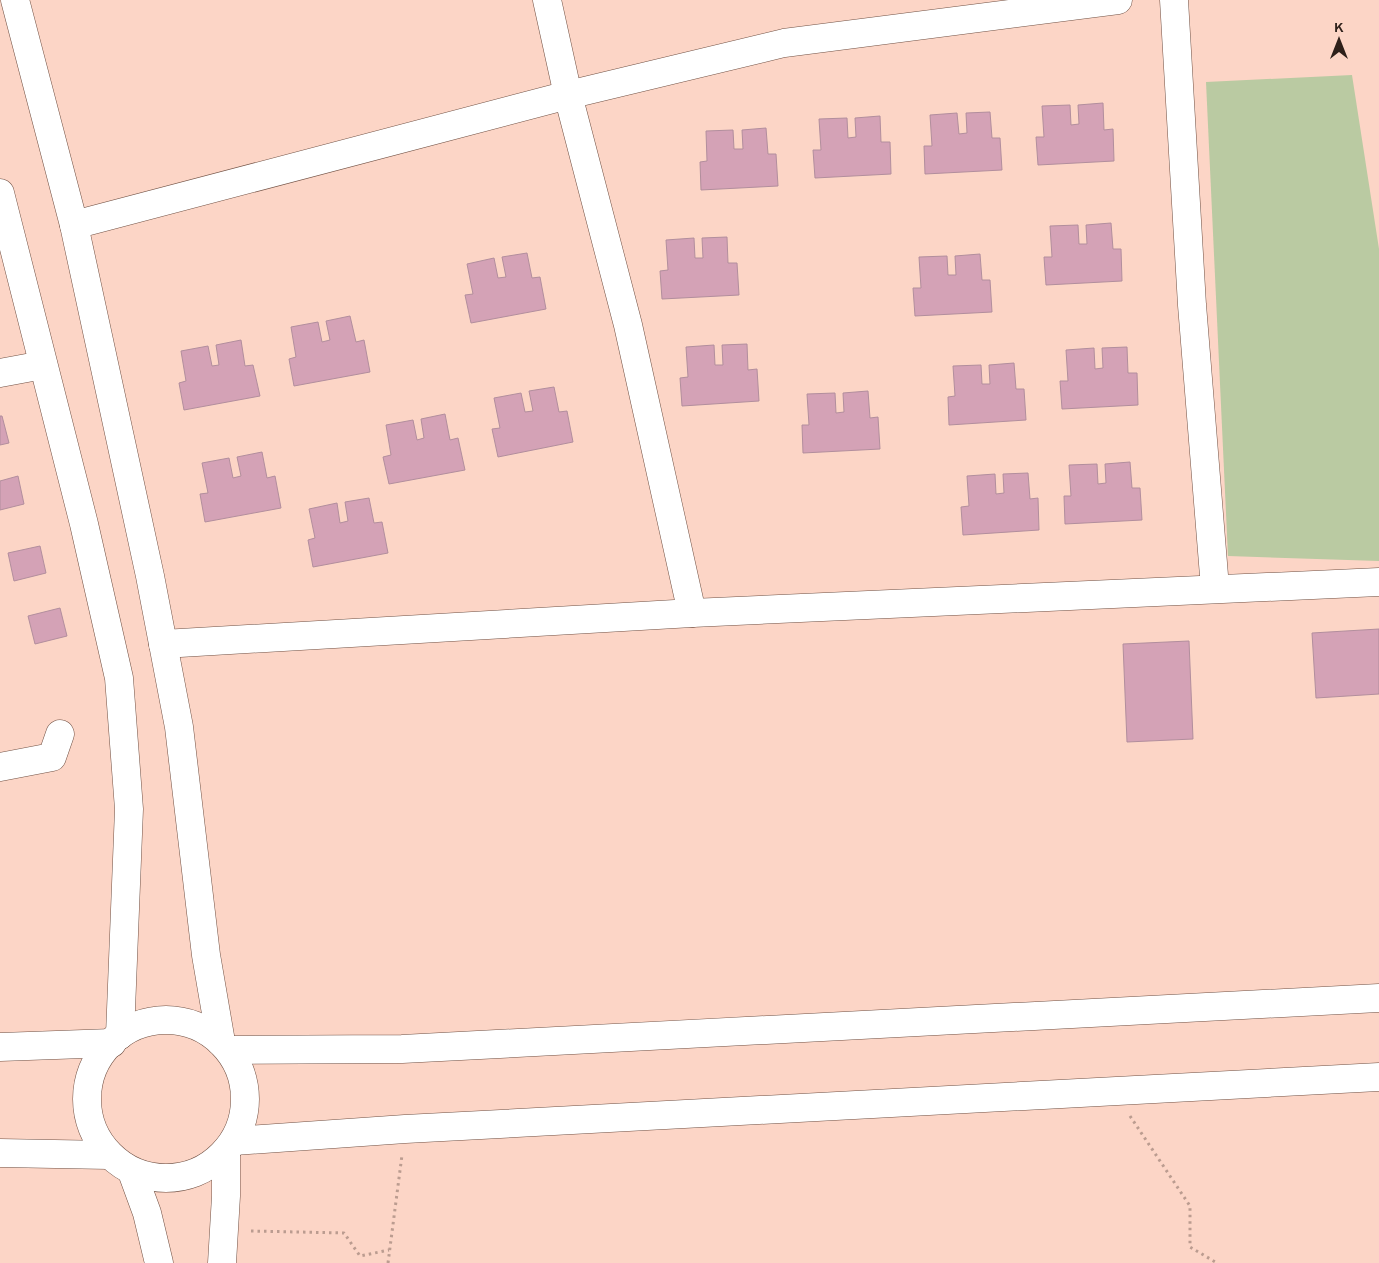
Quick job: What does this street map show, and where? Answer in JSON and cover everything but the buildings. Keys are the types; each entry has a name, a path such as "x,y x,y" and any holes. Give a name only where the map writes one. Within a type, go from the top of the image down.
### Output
{"main road":[{"path":"14,0 74,225 150,576 179,727 206,955 225,1046"},
{"path":"547,0 568,95 628,325 692,614"},
{"path":"74,225 568,95 784,43 1118,0"},
{"path":"1174,0 1192,305 1215,588"},
{"path":"0,192 84,524 119,678 128,809 116,1039"},
{"path":"0,373 43,365"},
{"path":"163,644 692,614 1215,588 1379,582"},
{"path":"0,767 52,757 60,734"},
{"path":"225,1046 402,1049 1379,998"},
{"path":"172,1020 199,1026 225,1046 236,1060 244,1081 246,1104 242,1126 230,1146 211,1166 186,1177 158,1179 132,1172 110,1156 94,1133 86,1107 89,1079 100,1054 116,1039 144,1023 172,1020"},
{"path":"0,1047 116,1039"},
{"path":"230,1146 405,1129 1379,1077"},
{"path":"222,1263 230,1146"},
{"path":"0,1154 110,1156"},
{"path":"132,1172 147,1213 159,1263"}],"path":[{"path":"1113,1091 1190,1206 1190,1247 1217,1263"},
{"path":"388,1263 405,1129"},
{"path":"224,1230 344,1233 360,1256"},
{"path":"360,1256 389,1250"},
{"path":"358,1263 360,1256"}],"green space":[{"path":"1352,75 1379,249 1379,561 1228,556 1206,82"}]}
